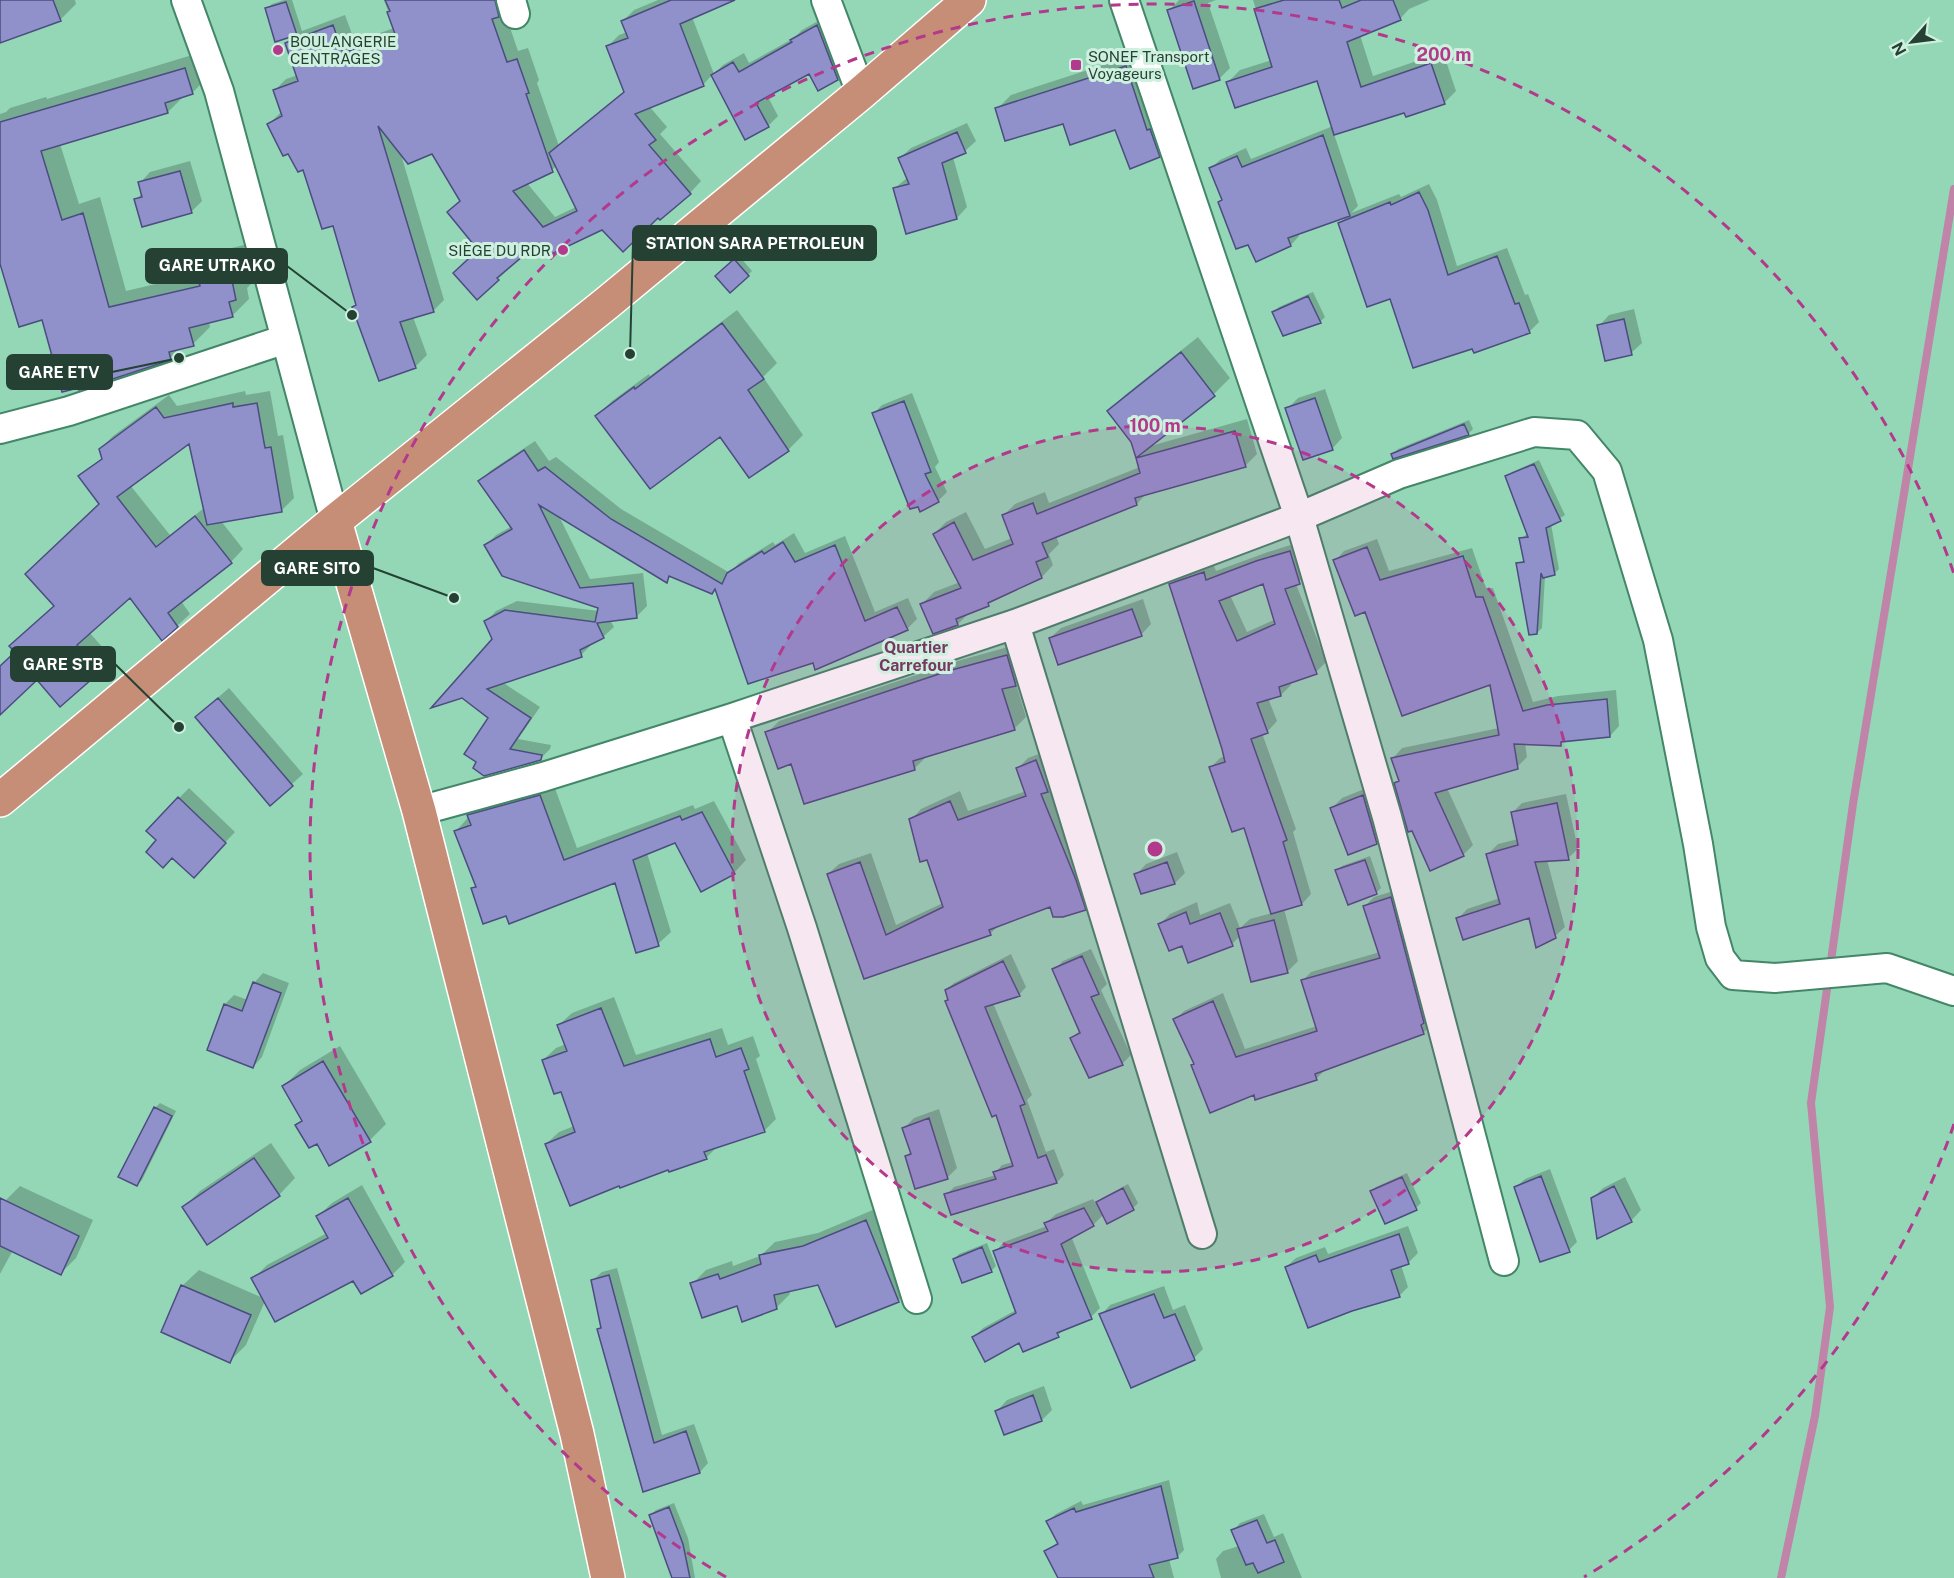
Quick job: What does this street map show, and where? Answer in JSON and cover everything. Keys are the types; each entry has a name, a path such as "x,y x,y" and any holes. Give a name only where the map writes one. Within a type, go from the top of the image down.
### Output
{"highway":[{"path":"0,800 335,520 607,303 861,93 969,0"},
{"path":"335,520 419,811 577,1434 608,1578"}],"street":[{"path":"186,0 219,91 335,520"},
{"path":"826,0 861,93"},
{"path":"1124,0 1299,517 1387,817 1504,1261"},
{"path":"0,429 69,411 286,339"},
{"path":"419,811 543,777 732,718 1015,624 1299,517 1399,474 1534,432 1577,435 1607,471 1658,640 1698,844 1711,927 1720,958 1733,975 1775,978 1887,968 1954,991"},
{"path":"1015,624 1202,1234"},
{"path":"732,718 802,928 917,1299"}],"building":[{"path":"0,0 53,0 61,21 0,43"},
{"path":"385,0 495,0 499,17 492,19 507,62 517,59 529,93 526,94 553,172 513,191 543,227 577,211 549,153 624,92 606,46 628,38 621,21 671,0 735,0 680,24 704,86 635,114 656,140 649,145 691,194 660,220 658,218 623,252 602,230 543,258 536,245 497,278 499,280 477,300 453,273 478,250 447,212 460,201 432,154 408,164 378,126 434,312 400,322 416,368 379,381 352,307 356,305 333,226 322,229 303,170 298,172 288,154 283,156 267,124 282,116 273,90 298,81 285,43 333,25 343,53 395,34"},
{"path":"1284,0 1339,0 1342,8 1361,0 1393,0 1401,20 1347,42 1361,87 1431,63 1445,104 1406,117 1404,113 1334,135 1317,81 1235,108 1226,82 1272,67 1254,9"},
{"path":"1194,1 1220,80 1193,89 1167,10"},
{"path":"286,2 297,35 275,42 265,8"},
{"path":"817,25 838,80 818,91 809,74 756,103 769,127 745,140 711,75 733,62 739,72"},
{"path":"1126,66 1147,130 1150,129 1160,157 1130,169 1115,130 1070,145 1063,124 1005,141 995,108"},
{"path":"185,68 193,94 165,103 168,113 41,151 62,220 83,213 109,307 200,286 196,269 228,261 236,300 229,302 233,317 189,328 194,346 169,352 171,360 79,390 78,388 62,392 42,320 19,327 0,264 0,122"},
{"path":"957,132 966,153 942,163 957,219 906,234 893,188 909,184 898,158"},
{"path":"1323,135 1350,216 1288,238 1291,246 1256,262 1248,245 1236,249 1218,202 1222,200 1209,168 1237,156 1242,167"},
{"path":"180,171 192,213 142,227 134,199 142,197 138,182"},
{"path":"1419,192 1428,210 1448,275 1497,256 1515,304 1519,303 1530,333 1474,353 1472,349 1413,368 1390,299 1367,307 1338,223 1390,202 1391,205"},
{"path":"734,259 749,276 730,293 715,276"},
{"path":"1308,296 1321,323 1283,336 1272,312"},
{"path":"1624,319 1632,355 1605,361 1597,325"},
{"path":"722,323 764,379 748,390 789,451 749,478 720,437 650,489 595,416 634,387 635,389"},
{"path":"1181,352 1215,396 1136,458 1131,442 1107,411"},
{"path":"1315,398 1333,450 1303,460 1285,408"},
{"path":"904,401 931,472 925,474 939,502 920,512 918,507 910,509 872,413"},
{"path":"233,403 233,407 257,403 265,448 271,447 282,512 207,525 189,444 117,497 156,547 195,516 232,563 168,613 178,627 162,641 130,598 77,645 100,672 60,707 37,680 0,715 0,666 15,652 9,646 54,606 25,574 99,504 78,476 102,459 99,449 156,407 164,418"},
{"path":"1464,424 1469,435 1393,459 1391,454"},
{"path":"1235,431 1246,467 1135,498 1137,505 1042,543 1048,557 1036,562 1042,578 988,603 989,606 956,619 958,625 933,634 920,604 961,588 933,534 954,522 973,560 1013,544 1002,515 1033,503 1037,514 1140,473 1136,458"},
{"path":"524,450 538,471 545,467 611,519 722,584 727,573 762,551 764,554 783,542 795,562 835,545 865,621 897,607 908,630 815,670 813,663 748,684 715,589 712,594 669,576 667,583 539,505 580,588 633,583 637,618 597,623 604,638 580,650 582,657 487,689 531,718 510,749 542,755 541,760 484,776 473,768 476,762 464,754 488,718 462,698 431,708 492,639 484,621 505,610 595,622 598,608 502,576 484,545 512,529 478,481"},
{"path":"1534,464 1561,521 1546,528 1555,575 1543,578 1541,573 1537,634 1529,635 1516,563 1524,562 1519,538 1528,537 1505,476"},
{"path":"1367,547 1380,580 1463,556 1476,597 1483,597 1523,711 1547,705 1607,699 1610,737 1561,742 1561,746 1514,744 1518,769 1435,793 1464,856 1430,871 1412,831 1408,832 1394,783 1399,781 1391,758 1499,735 1490,685 1402,716 1365,612 1355,616 1333,560"},
{"path":"1290,551 1300,584 1285,589 1317,674 1279,687 1281,696 1257,703 1268,733 1251,739 1287,840 1283,842 1302,905 1271,914 1244,828 1232,832 1209,767 1225,762 1169,584 1204,572 1206,580","holes":["1263,584 1275,624 1237,641 1219,601"]},
{"path":"1132,609 1142,636 1058,665 1049,638"},
{"path":"1007,655 1016,686 1002,689 1015,730 913,761 915,770 804,804 791,764 778,769 765,732 948,671"},
{"path":"218,698 293,786 270,806 195,717"},
{"path":"1036,760 1048,792 1041,794 1086,910 1063,917 1053,917 1050,907 989,930 991,935 864,979 827,874 860,862 886,935 943,907 927,860 920,862 909,819 950,801 958,820 1026,796 1016,768"},
{"path":"540,795 564,860 680,816 682,820 702,812 735,874 701,892 675,843 633,860 659,946 636,953 615,883 509,924 506,916 483,924 471,888 476,887 454,831 471,825 467,815"},
{"path":"1363,795 1377,844 1348,855 1330,808"},
{"path":"178,797 226,843 194,878 172,858 163,868 146,852 156,840 146,831"},
{"path":"1557,803 1569,860 1535,862 1556,938 1536,948 1529,918 1463,940 1456,918 1500,904 1486,854 1518,845 1511,812"},
{"path":"1365,860 1377,894 1348,905 1335,870"},
{"path":"1167,862 1175,884 1141,894 1134,874"},
{"path":"1391,897 1424,1023 1421,1025 1424,1034 1315,1074 1317,1080 1255,1100 1254,1095 1210,1113 1191,1065 1194,1064 1173,1019 1213,1001 1236,1057 1317,1031 1301,980 1380,958 1363,906"},
{"path":"1186,912 1190,924 1220,913 1233,946 1188,963 1182,946 1169,951 1158,924"},
{"path":"1274,920 1288,973 1251,982 1237,929"},
{"path":"1082,956 1099,994 1091,997 1123,1065 1089,1078 1070,1038 1080,1033 1052,969"},
{"path":"1003,961 1020,996 985,1007 1025,1104 1020,1106 1038,1158 1046,1155 1057,1183 951,1215 944,1194 996,1179 993,1172 1013,1166 996,1115 992,1117 945,1001 948,1000 945,990"},
{"path":"253,982 281,993 253,1068 207,1050 224,1004 242,1011"},
{"path":"601,1008 624,1066 710,1039 716,1057 741,1048 749,1069 744,1071 765,1132 704,1152 707,1159 669,1172 668,1170 620,1188 619,1186 570,1206 545,1144 575,1132 561,1092 554,1094 542,1060 567,1051 557,1025"},
{"path":"323,1061 371,1142 329,1166 317,1144 309,1148 295,1125 302,1121 282,1086"},
{"path":"154,1107 172,1116 137,1186 118,1177"},
{"path":"929,1118 948,1179 915,1189 905,1156 911,1154 902,1128"},
{"path":"254,1158 280,1196 207,1245 182,1207"},
{"path":"1541,1176 1570,1252 1540,1262 1514,1187"},
{"path":"1402,1177 1417,1210 1385,1224 1370,1191"},
{"path":"1614,1186 1632,1222 1597,1239 1591,1198"},
{"path":"1123,1188 1134,1210 1107,1224 1096,1202"},
{"path":"0,1198 79,1236 61,1275 0,1246"},
{"path":"348,1198 393,1276 361,1294 353,1281 275,1322 251,1278 328,1238 316,1216"},
{"path":"1084,1208 1094,1226 1061,1244 1092,1319 1057,1333 1059,1337 1023,1352 1019,1343 985,1362 972,1337 1016,1313 993,1251 1048,1231 1044,1223"},
{"path":"866,1220 899,1302 836,1327 818,1285 774,1295 777,1309 742,1322 737,1306 702,1318 690,1283 718,1274 720,1279 761,1264 759,1255 803,1246"},
{"path":"1399,1234 1409,1264 1391,1270 1400,1297 1352,1311 1308,1328 1285,1267 1316,1255 1319,1262"},
{"path":"982,1247 992,1272 962,1283 953,1259"},
{"path":"609,1275 654,1443 686,1431 700,1473 643,1492 597,1329 601,1328 591,1280"},
{"path":"181,1285 251,1315 230,1363 161,1332"},
{"path":"1154,1294 1164,1318 1175,1314 1195,1360 1131,1388 1099,1314"},
{"path":"1033,1395 1042,1421 1004,1435 995,1411"},
{"path":"1161,1486 1178,1558 1149,1565 1154,1578 1058,1578 1044,1551 1058,1544 1046,1521 1074,1508 1076,1512"},
{"path":"669,1507 683,1544 690,1578 672,1578 649,1515"},
{"path":"1257,1520 1267,1543 1275,1540 1284,1562 1258,1573 1253,1563 1246,1565 1231,1530"}],"waterway":[{"path":"1781,1578 1815,1416 1830,1307 1811,1103 1853,804 1954,189"}],"place":[{"name":"BOULANGERIE CENTRAGES","path":"278,50"},
{"name":"SONEF Transport Voyageurs","path":"1076,65"},
{"name":"SIÈGE DU RDR","path":"563,250"},
{"name":"GARE UTRAKO","path":"352,315"},
{"name":"STATION SARA PETROLEUN","path":"630,354"},
{"name":"GARE ETV","path":"179,358"},
{"name":"GARE SITO","path":"454,598"},
{"name":"GARE STB","path":"179,727"}],"district":[{"name":"Quartier Carrefour","path":"916,656"}]}
